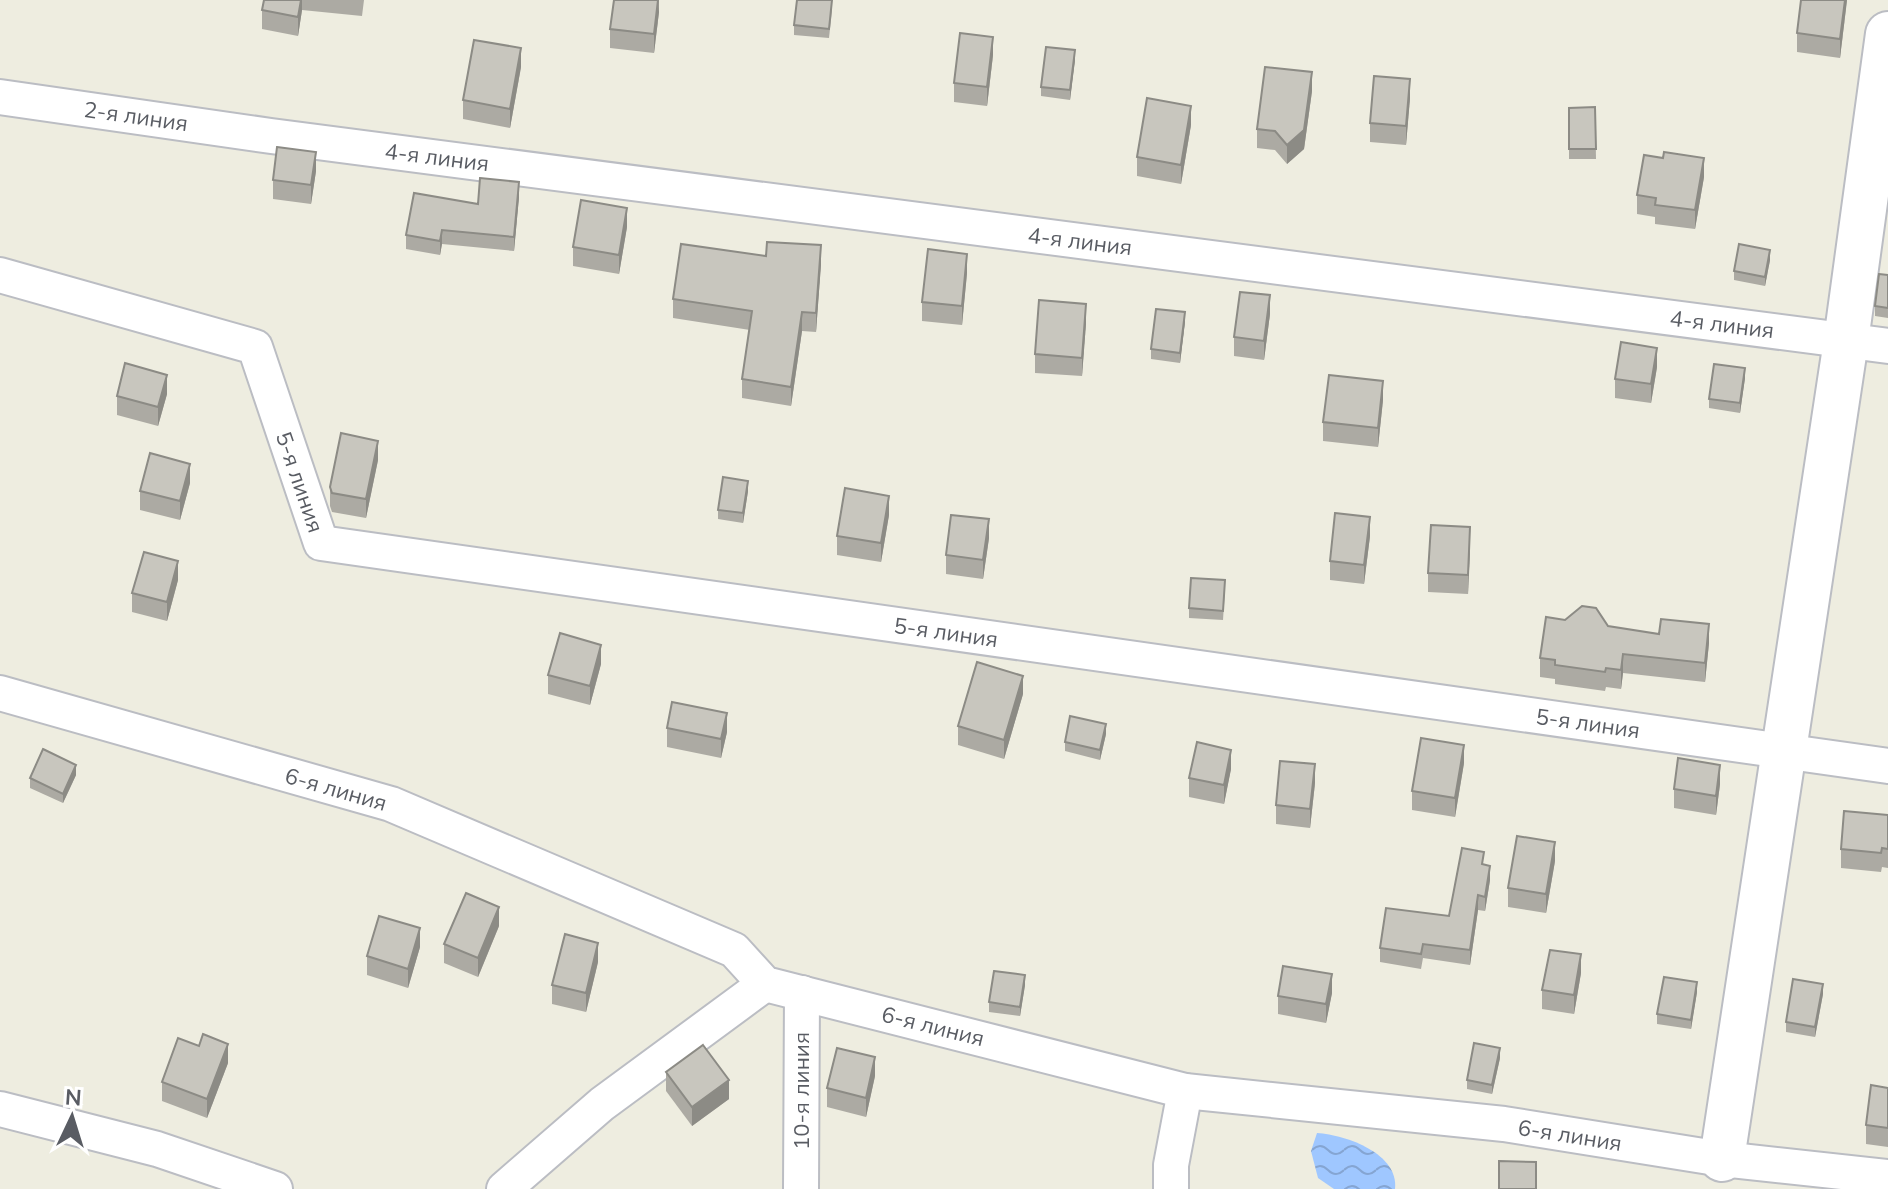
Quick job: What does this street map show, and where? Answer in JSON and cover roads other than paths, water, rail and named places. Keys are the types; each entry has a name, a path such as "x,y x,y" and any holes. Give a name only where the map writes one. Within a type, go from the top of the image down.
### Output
{"street":[{"path":"1720,1174 1784,751 1867,344 1888,34"},
{"name":"2-я линия","path":"0,97 271,136"},
{"name":"4-я линия","path":"271,136 1867,344"},
{"name":"5-я линия","path":"0,275 255,347 321,543 1888,766"},
{"name":"6-я линия","path":"14,697 391,804 734,950 765,984 1185,1091 1504,1124 1720,1174 1888,1177"},
{"path":"504,1189 602,1104 765,984"},
{"name":"10-я линия","path":"801,1189 802,993"},
{"path":"1171,1189 1171,1165 1185,1091"},
{"path":"0,1109 157,1149 275,1189"}],"water":[{"path":"1317,1133 1356,1142 1380,1156 1394,1177 1395,1189 1334,1189 1318,1178 1311,1151"}]}
